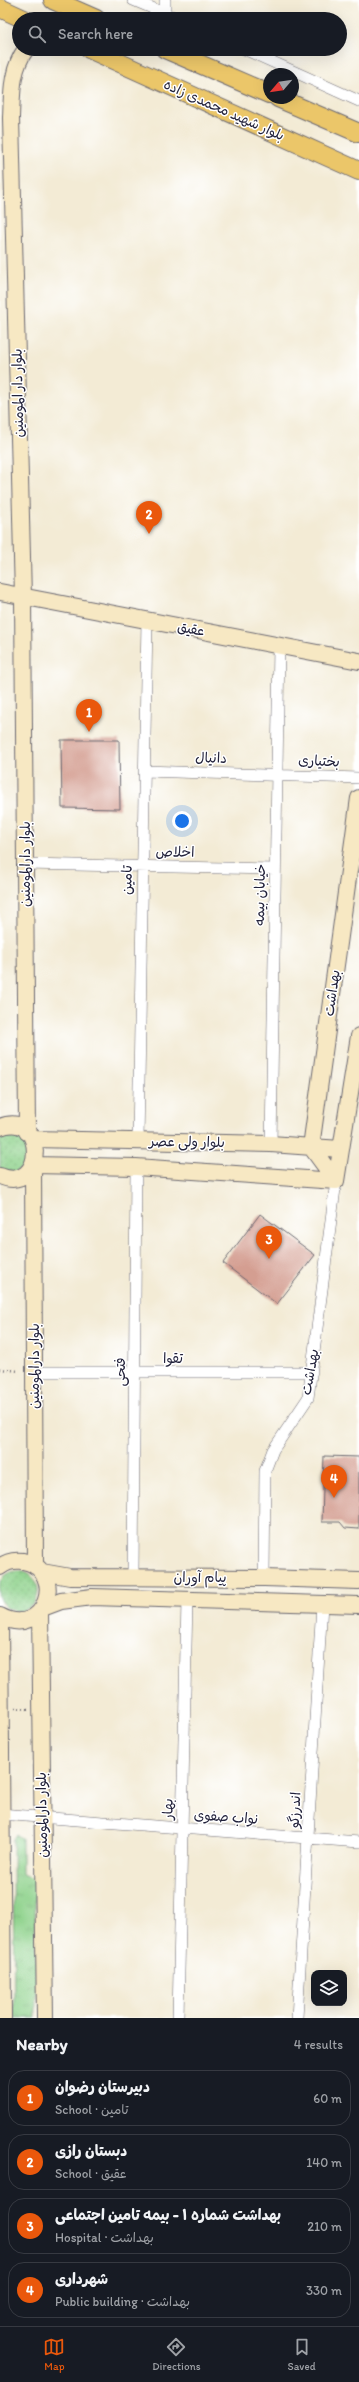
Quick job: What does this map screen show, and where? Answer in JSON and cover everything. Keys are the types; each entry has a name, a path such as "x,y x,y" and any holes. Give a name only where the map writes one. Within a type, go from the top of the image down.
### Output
{"main road":[{"path":"53,0 80,12"},
{"path":"0,8 12,14"},
{"name":"بلوار شهید محمدی زاده","path":"104,56 359,171"},
{"path":"181,56 263,91"},
{"path":"292,104 359,133"}],"street":[{"path":"133,0 163,12"},
{"path":"165,0 165,12"},
{"name":"بلوار دار المومنین","path":"22,56 16,66 13,80 11,118 23,597"},
{"path":"259,56 359,102"},
{"path":"0,95 7,104 11,118"},
{"name":"عقیق","path":"0,592 359,661"},
{"name":"بلوار دارالمومنین","path":"23,597 25,864 30,1135 36,1156 33,1165 34,1372 39,1569 48,1588 42,1609 41,1710 45,2018"},
{"name":"تامین","path":"138,1141 147,620"},
{"name":"خیابان بیمه","path":"271,1144 279,646"},
{"name":"دانیال","path":"144,771 277,774"},
{"name":"بختیاری","path":"277,774 359,778"},
{"name":"بهداشت","path":"311,1147 359,798"},
{"name":"اخلاص","path":"25,864 275,869"},
{"path":"343,914 353,905 359,904"},
{"name":"بهداشت","path":"264,1578 265,1471 267,1460 308,1398 340,1149 359,1036"},
{"name":"بلوار ولی عصر","path":"0,1127 11,1125 30,1135 138,1141 271,1144 340,1149"},
{"path":"311,1147 336,1181"},
{"path":"0,1176 11,1178 20,1176 33,1165"},
{"name":"بلوار ولی عصر","path":"33,1165 136,1167 336,1181"},
{"name":"فتحی","path":"133,1577 136,1167"},
{"name":"تقوا","path":"34,1372 312,1372"},
{"name":"پیام آوران","path":"0,1567 10,1561 19,1560 39,1569 70,1577 264,1578 359,1581"},
{"path":"70,1577 66,1588 75,1598"},
{"name":"پیام آوران","path":"0,1616 8,1620 25,1621 42,1609 75,1598 359,1605"},
{"name":"بهار","path":"178,2018 187,1600"},
{"name":"اندرزگو","path":"297,2018 322,1604"},
{"path":"0,1616 3,2018"},
{"name":"نواب صفوی","path":"1,1814 359,1842"}],"path":[{"path":"0,1369 34,1372"},
{"path":"1,1706 41,1710"}],"green space":[{"path":"0,1133 19,1133 29,1143 27,1164 15,1172 0,1170"},
{"path":"10,1572 26,1572 35,1580 38,1587 37,1599 26,1610 10,1610 -1,1599 -1,1583"},
{"path":"16,1834 22,1839 22,1874 35,1880 36,2018 14,2018 13,1839"}],"building":[{"path":"61,740 119,740 120,809 62,808"},
{"path":"260,1214 315,1255 277,1304 223,1263"},
{"path":"324,1456 359,1457 359,1529 345,1528 340,1522 322,1522"}],"place":[{"name":"دبستان رازی","path":"149,534"},
{"name":"دبیرستان رضوان","path":"89,732"},
{"name":"بهداشت شماره ۱ - بیمه تامین اجتماعی","path":"269,1259"},
{"name":"شهرداری","path":"334,1498"}]}
